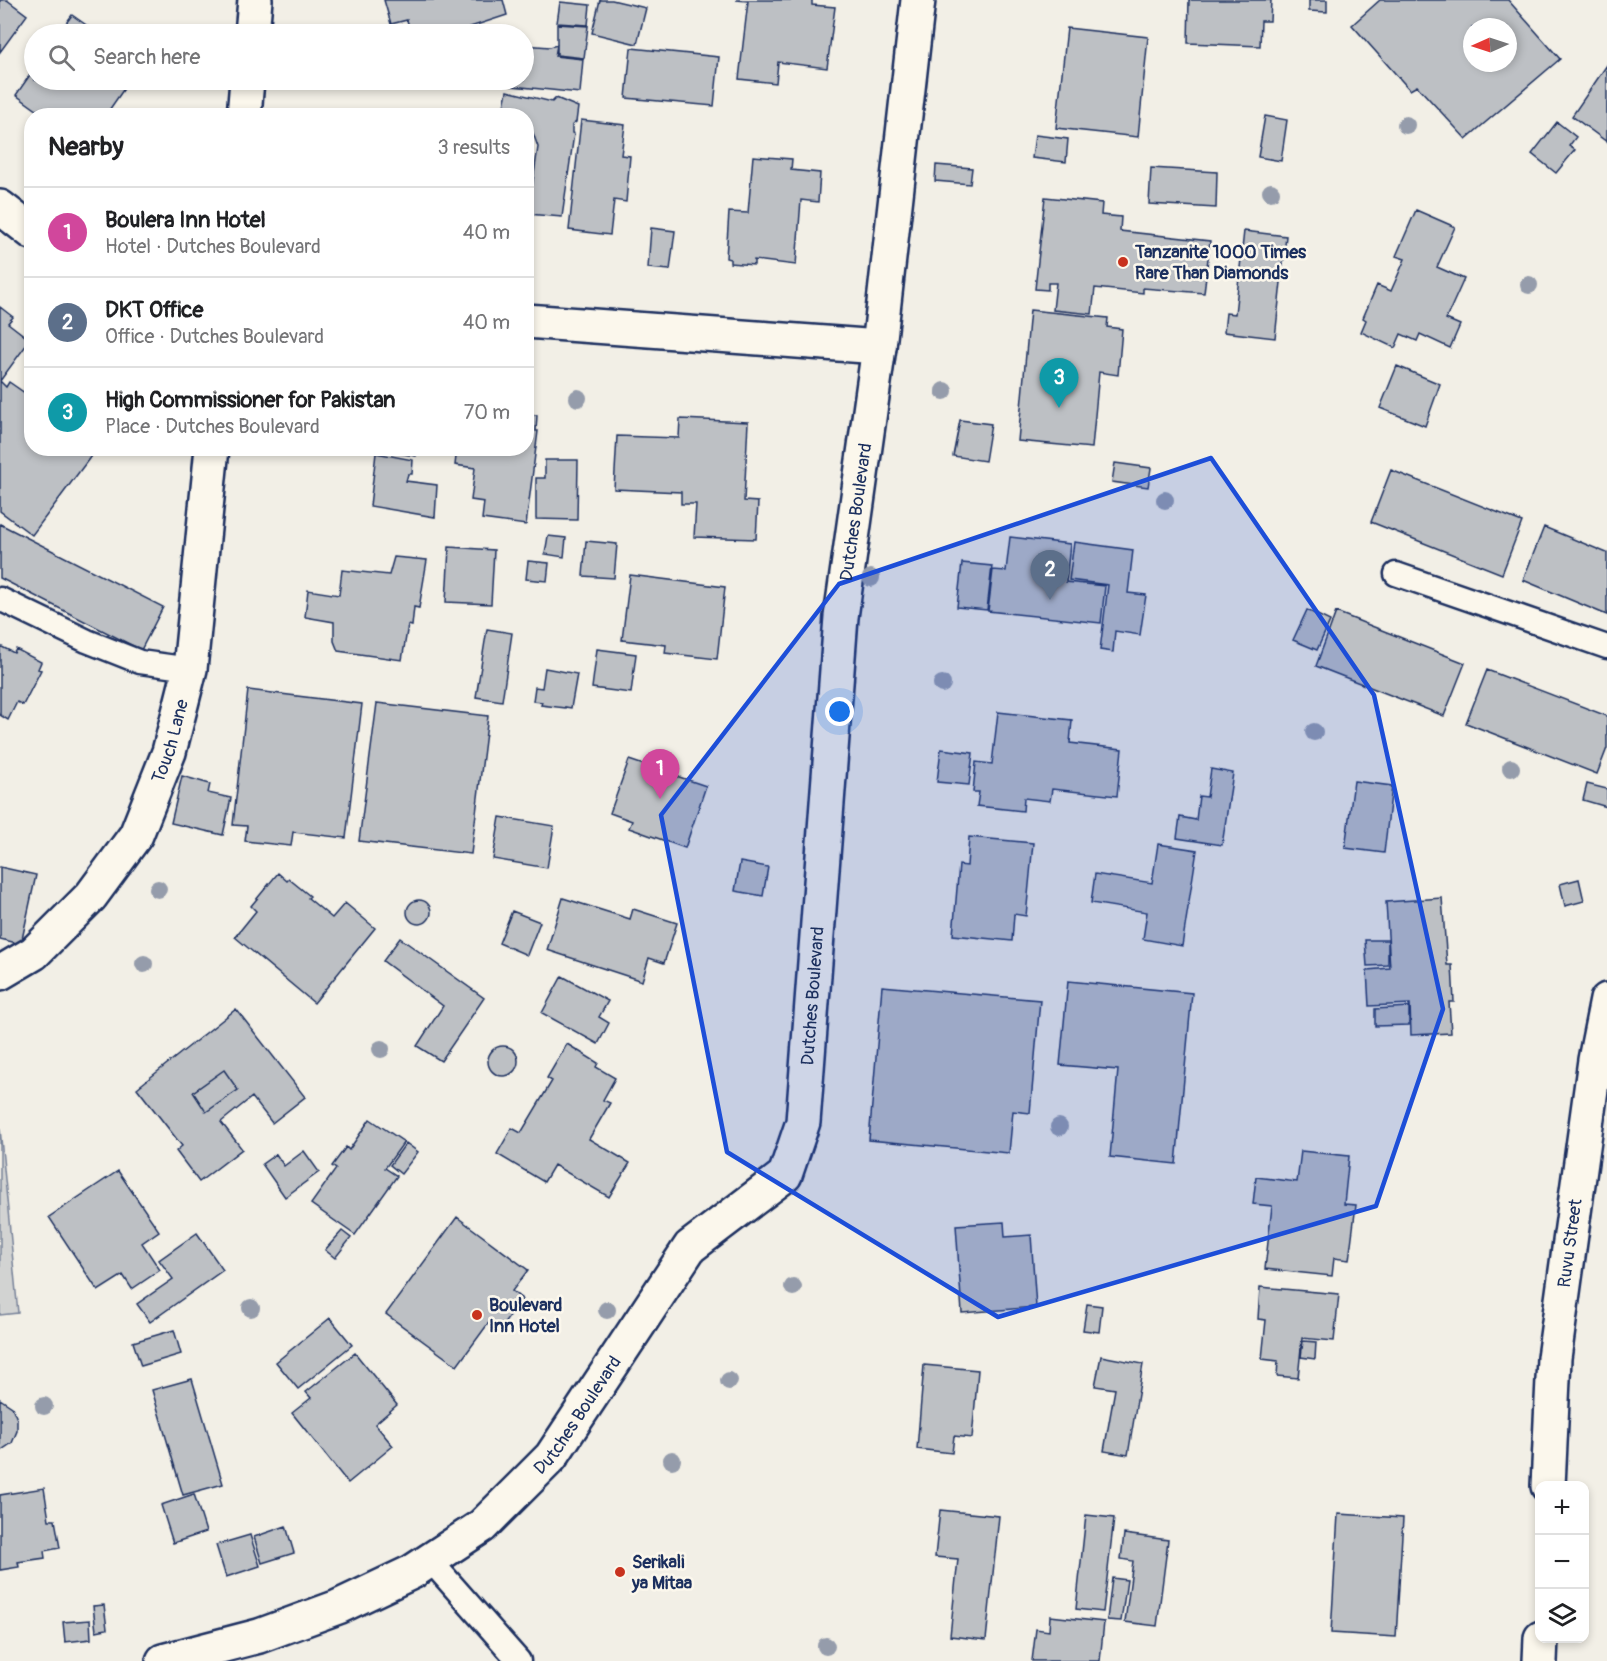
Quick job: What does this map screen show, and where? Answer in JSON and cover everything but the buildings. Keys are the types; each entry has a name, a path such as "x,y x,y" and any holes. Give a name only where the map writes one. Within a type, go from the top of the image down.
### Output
{"street":[{"path":"253,24 255,0"},
{"name":"Dutches Boulevard","path":"163,1661 259,1636 338,1607 412,1572 482,1526 551,1457 690,1247 785,1174 803,1122 841,616 879,347 918,0"},
{"path":"245,108 246,90"},
{"path":"0,207 24,226"},
{"path":"534,322 879,347"},
{"name":"Touch Lane","path":"0,973 34,953 91,896 136,835 169,752 190,669 211,456"},
{"name":"Ruvu Street","path":"1548,1481 1554,1358 1595,1060 1607,1000"},
{"path":"1540,1661 1541,1643"}],"lane":[{"path":"1396,574 1607,647"},
{"path":"0,598 87,641 140,662 190,669"},
{"path":"430,1560 519,1661"}],"highlighted area":[{"path":"1211,458 1374,695 1443,1009 1376,1206 998,1317 727,1152 661,815 839,584"}],"shaded area":[{"path":"0,1128 18,1313 0,1315"}],"place":[{"name":"Tanzanite 1000 Times Rare Than Diamonds","path":"1123,262"},
{"name":"High Commissioner for Pakistan","path":"1059,408"},
{"name":"DKT Office","path":"1050,600"},
{"name":"Boulera Inn Hotel","path":"660,799"},
{"name":"Boulevard Inn Hotel","path":"477,1315"},
{"name":"Serikali ya Mitaa","path":"620,1572"}]}
